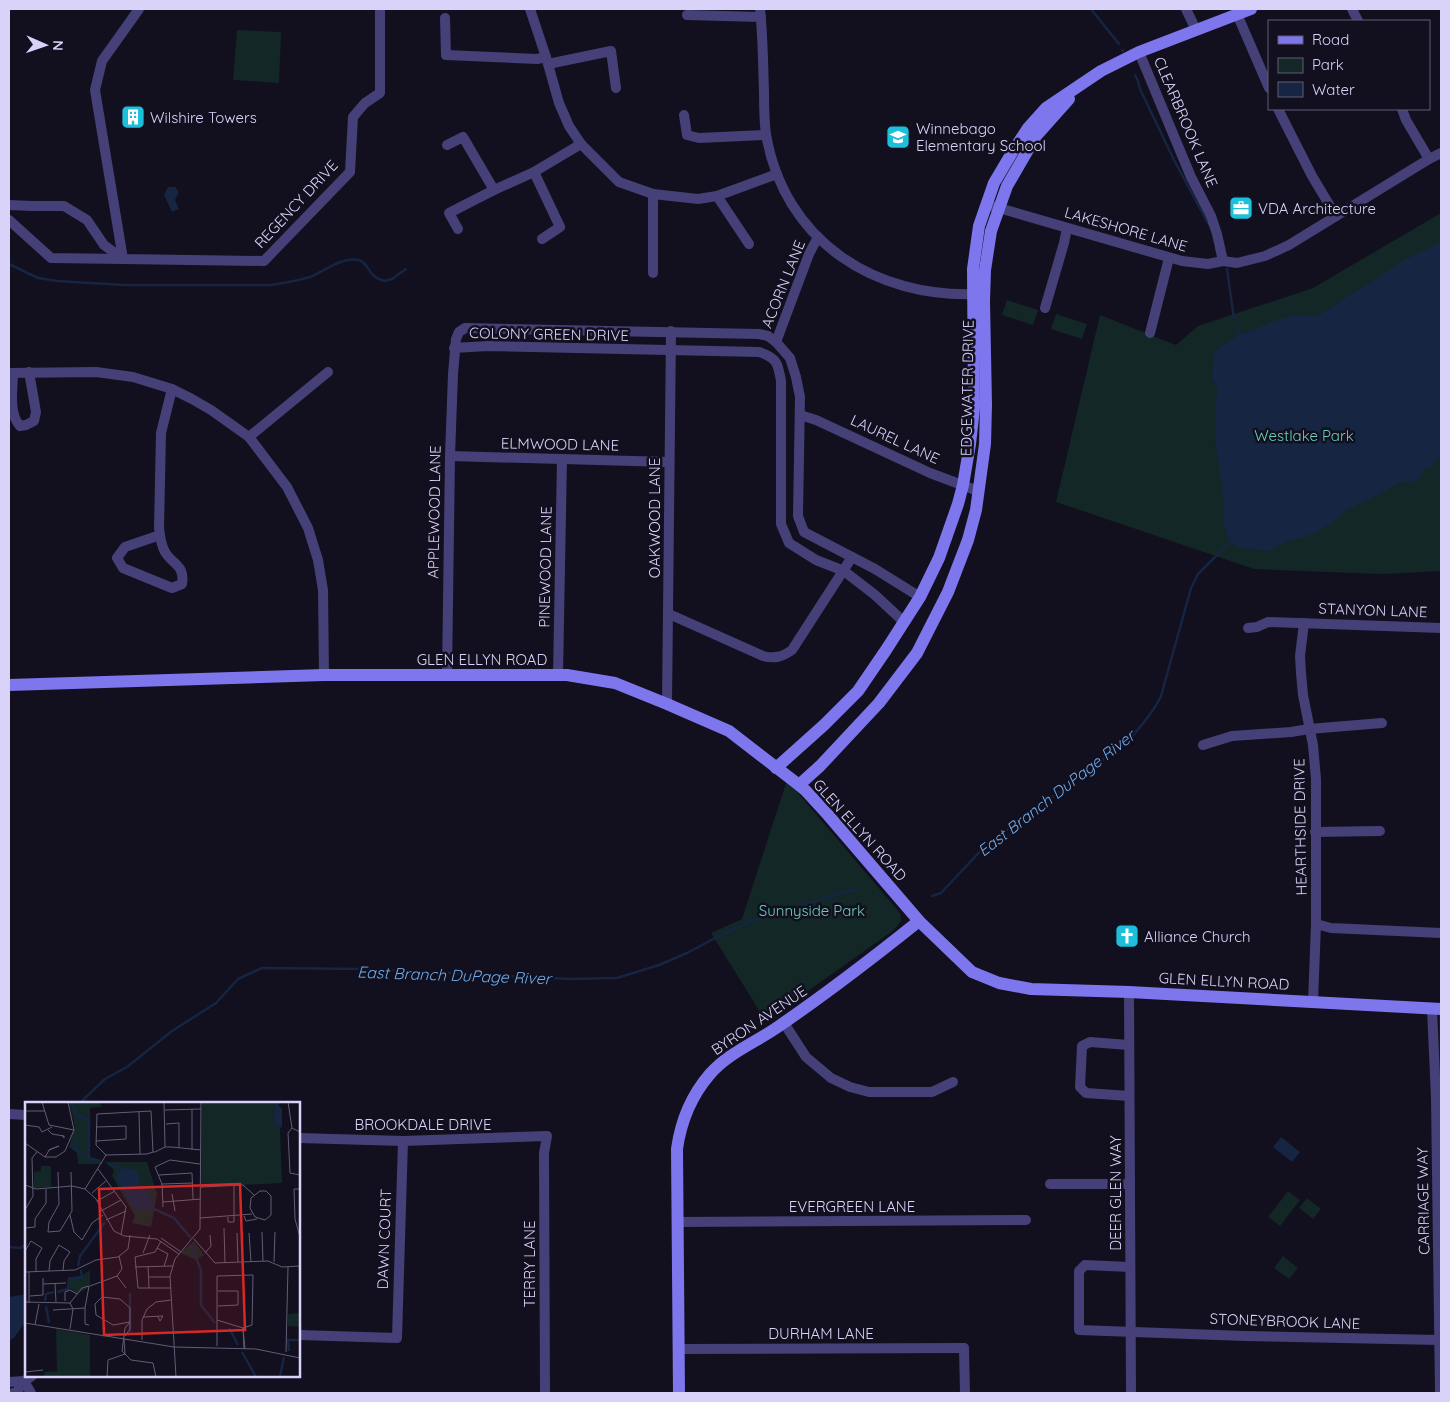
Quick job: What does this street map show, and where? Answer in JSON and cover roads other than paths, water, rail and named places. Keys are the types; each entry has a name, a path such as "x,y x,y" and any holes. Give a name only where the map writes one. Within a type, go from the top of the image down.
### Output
{"street":[{"path":"123,259 95,90 102,61 139,9"},
{"name":"REGENCY DRIVE","path":"9,220 50,258 264,261 350,172 353,117 365,103 380,93 380,9"},
{"path":"530,9 559,103 569,126 580,144 619,182 653,194 698,199 717,196 777,174"},
{"path":"1186,9 1196,30"},
{"name":"EDGEWATER DRIVE","path":"799,785 820,766 879,703 917,653 948,592 965,550 976,510 985,444 986,405 978,294 973,269 979,226 993,206 994,183 1028,128 1046,108 1084,82 1121,60 1139,52 1251,9"},
{"path":"687,15 760,13 766,135 780,183 795,209 818,237 850,263 890,282 942,293 978,294"},
{"path":"1237,14 1268,86"},
{"path":"446,18 446,55 547,61 611,52 616,88"},
{"name":"CLEARBROOK LANE","path":"1139,52 1191,177 1211,216 1223,261"},
{"path":"1279,110 1312,176 1336,216"},
{"path":"1402,110 1429,160"},
{"path":"684,115 687,135 699,138 766,135"},
{"path":"447,144 463,137 494,190"},
{"path":"458,229 449,213 534,172 580,144"},
{"name":"LAKESHORE LANE","path":"993,206 1104,237 1168,258 1208,264 1223,261 1237,263 1278,251 1441,153"},
{"path":"534,172 560,227 542,239"},
{"path":"653,194 653,273"},
{"path":"717,196 749,244"},
{"path":"9,205 64,206 87,220 104,245 123,259"},
{"path":"1045,308 1067,228"},
{"name":"ACORN LANE","path":"776,342 809,254 818,237"},
{"path":"1150,333 1168,258"},
{"name":"EDGEWATER DRIVE","path":"776,768 824,725 858,691 920,597 939,558 963,485 974,408 978,294"},
{"name":"COLONY GREEN DRIVE","path":"776,342 768,336 758,334 465,328 459,332 454,348 488,346 759,352 771,356 778,368 780,381 781,524 790,543 816,560 844,571 904,622"},
{"name":"OAKWOOD LANE","path":"667,704 671,331"},
{"path":"776,342 790,358 800,397 798,516 804,532 852,557 920,597"},
{"name":"APPLEWOOD LANE","path":"447,676 450,456 454,348"},
{"path":"29,372 36,412 34,421 26,426 20,426 14,420 11,373 29,372 96,372 133,377 172,389 211,410 249,437 287,487 311,536 318,560 323,590 324,675"},
{"path":"249,437 328,372"},
{"path":"160,535 125,547 117,558 123,568 172,588 182,584 183,576 178,565 166,554 161,541 160,440 172,389"},
{"name":"LAUREL LANE","path":"800,415 816,420 930,473 978,491"},
{"name":"ELMWOOD LANE","path":"450,456 669,462"},
{"name":"PINEWOOD LANE","path":"558,675 562,459"},
{"path":"669,614 763,656 774,658 782,656 792,650 852,557"},
{"name":"STANYON LANE","path":"1248,628 1257,627 1268,622 1441,628"},
{"name":"HEARTHSIDE DRIVE","path":"1304,623 1300,656 1301,673 1313,745 1316,779 1316,924 1313,1002"},
{"name":"GLEN ELLYN ROAD","path":"9,684 324,675 567,675 615,683 729,731 799,785 828,815 919,921 972,972 999,984 1031,989 1129,992 1437,1009"},
{"path":"1203,745 1232,736 1382,723"},
{"path":"1315,832 1380,831"},
{"name":"BYRON AVENUE","path":"679,1393 677,1149 680,1129 687,1107 703,1082 723,1062 784,1023 838,985 919,921"},
{"path":"1316,924 1331,928 1441,933"},
{"name":"DEER GLEN WAY","path":"1129,992 1130,1393"},
{"name":"CARRIAGE WAY","path":"1437,1009 1436,1098 1440,1393"},
{"path":"784,1023 806,1057 831,1078 850,1087 869,1092 932,1092 953,1082"},
{"path":"1129,1045 1090,1042 1082,1046 1080,1087 1086,1093 1129,1096"},
{"path":"9,1114 25,1115"},
{"name":"BROOKDALE DRIVE","path":"300,1138 403,1142 547,1136"},
{"name":"TERRY LANE","path":"545,1393 544,1153 547,1136"},
{"name":"DAWN COURT","path":"300,1335 397,1338 403,1142"},
{"path":"1050,1184 1130,1184"},
{"name":"EVERGREEN LANE","path":"677,1222 1026,1220"},
{"name":"STONEYBROOK LANE","path":"1130,1267 1085,1266 1078,1271 1079,1330 1440,1340"},
{"name":"DURHAM LANE","path":"678,1349 966,1346 965,1393"},
{"path":"9,1382 28,1378"},
{"path":"13,1393 28,1378"},
{"path":"28,1378 31,1393"}],"water":[{"path":"168,187 175,187 179,192 175,200 179,209 172,212 164,195"},
{"path":"1441,242 1441,456 1432,466 1424,469 1422,476 1417,481 1402,481 1345,511 1333,523 1310,535 1294,539 1268,551 1238,547 1230,542 1224,526 1223,496 1216,447 1215,403 1218,388 1212,378 1214,352 1235,337 1267,324 1290,316 1317,316 1400,262"},
{"path":"1281,1137 1300,1152 1292,1162 1273,1147"},
{"path":"25,1294 25,1322 14,1338 9,1341 9,1297"}],"waterway":[{"path":"1091,9 1119,44"},
{"path":"1135,75 1174,160 1209,225"},
{"path":"9,264 38,278 124,285 271,285 310,277 339,262 352,260 363,262 375,277 385,281 392,279 406,269"},
{"path":"1227,269 1234,319"},
{"path":"1237,328 1241,337"},
{"name":"East Branch DuPage River","path":"932,896 941,893 987,844 1128,741 1150,714 1161,696 1191,588 1198,574 1232,540"},
{"name":"East Branch DuPage River","path":"82,1102 105,1079 127,1067 172,1031 216,1003 238,979 262,968 365,969 570,979 617,978 659,965 752,921 857,889"},
{"name":"East Branch DuPage River","path":"9,1247 21,1248 25,1245"}],"place":[{"name":"Wilshire Towers","path":"133,117"},
{"name":"Winnebago Elementary School","path":"898,137"},
{"name":"VDA Architecture","path":"1241,208"},
{"name":"Alliance Church","path":"1127,936"}],"park label":[{"name":"Westlake Park","path":"1304,435"},
{"name":"Sunnyside Park","path":"812,910"}]}
